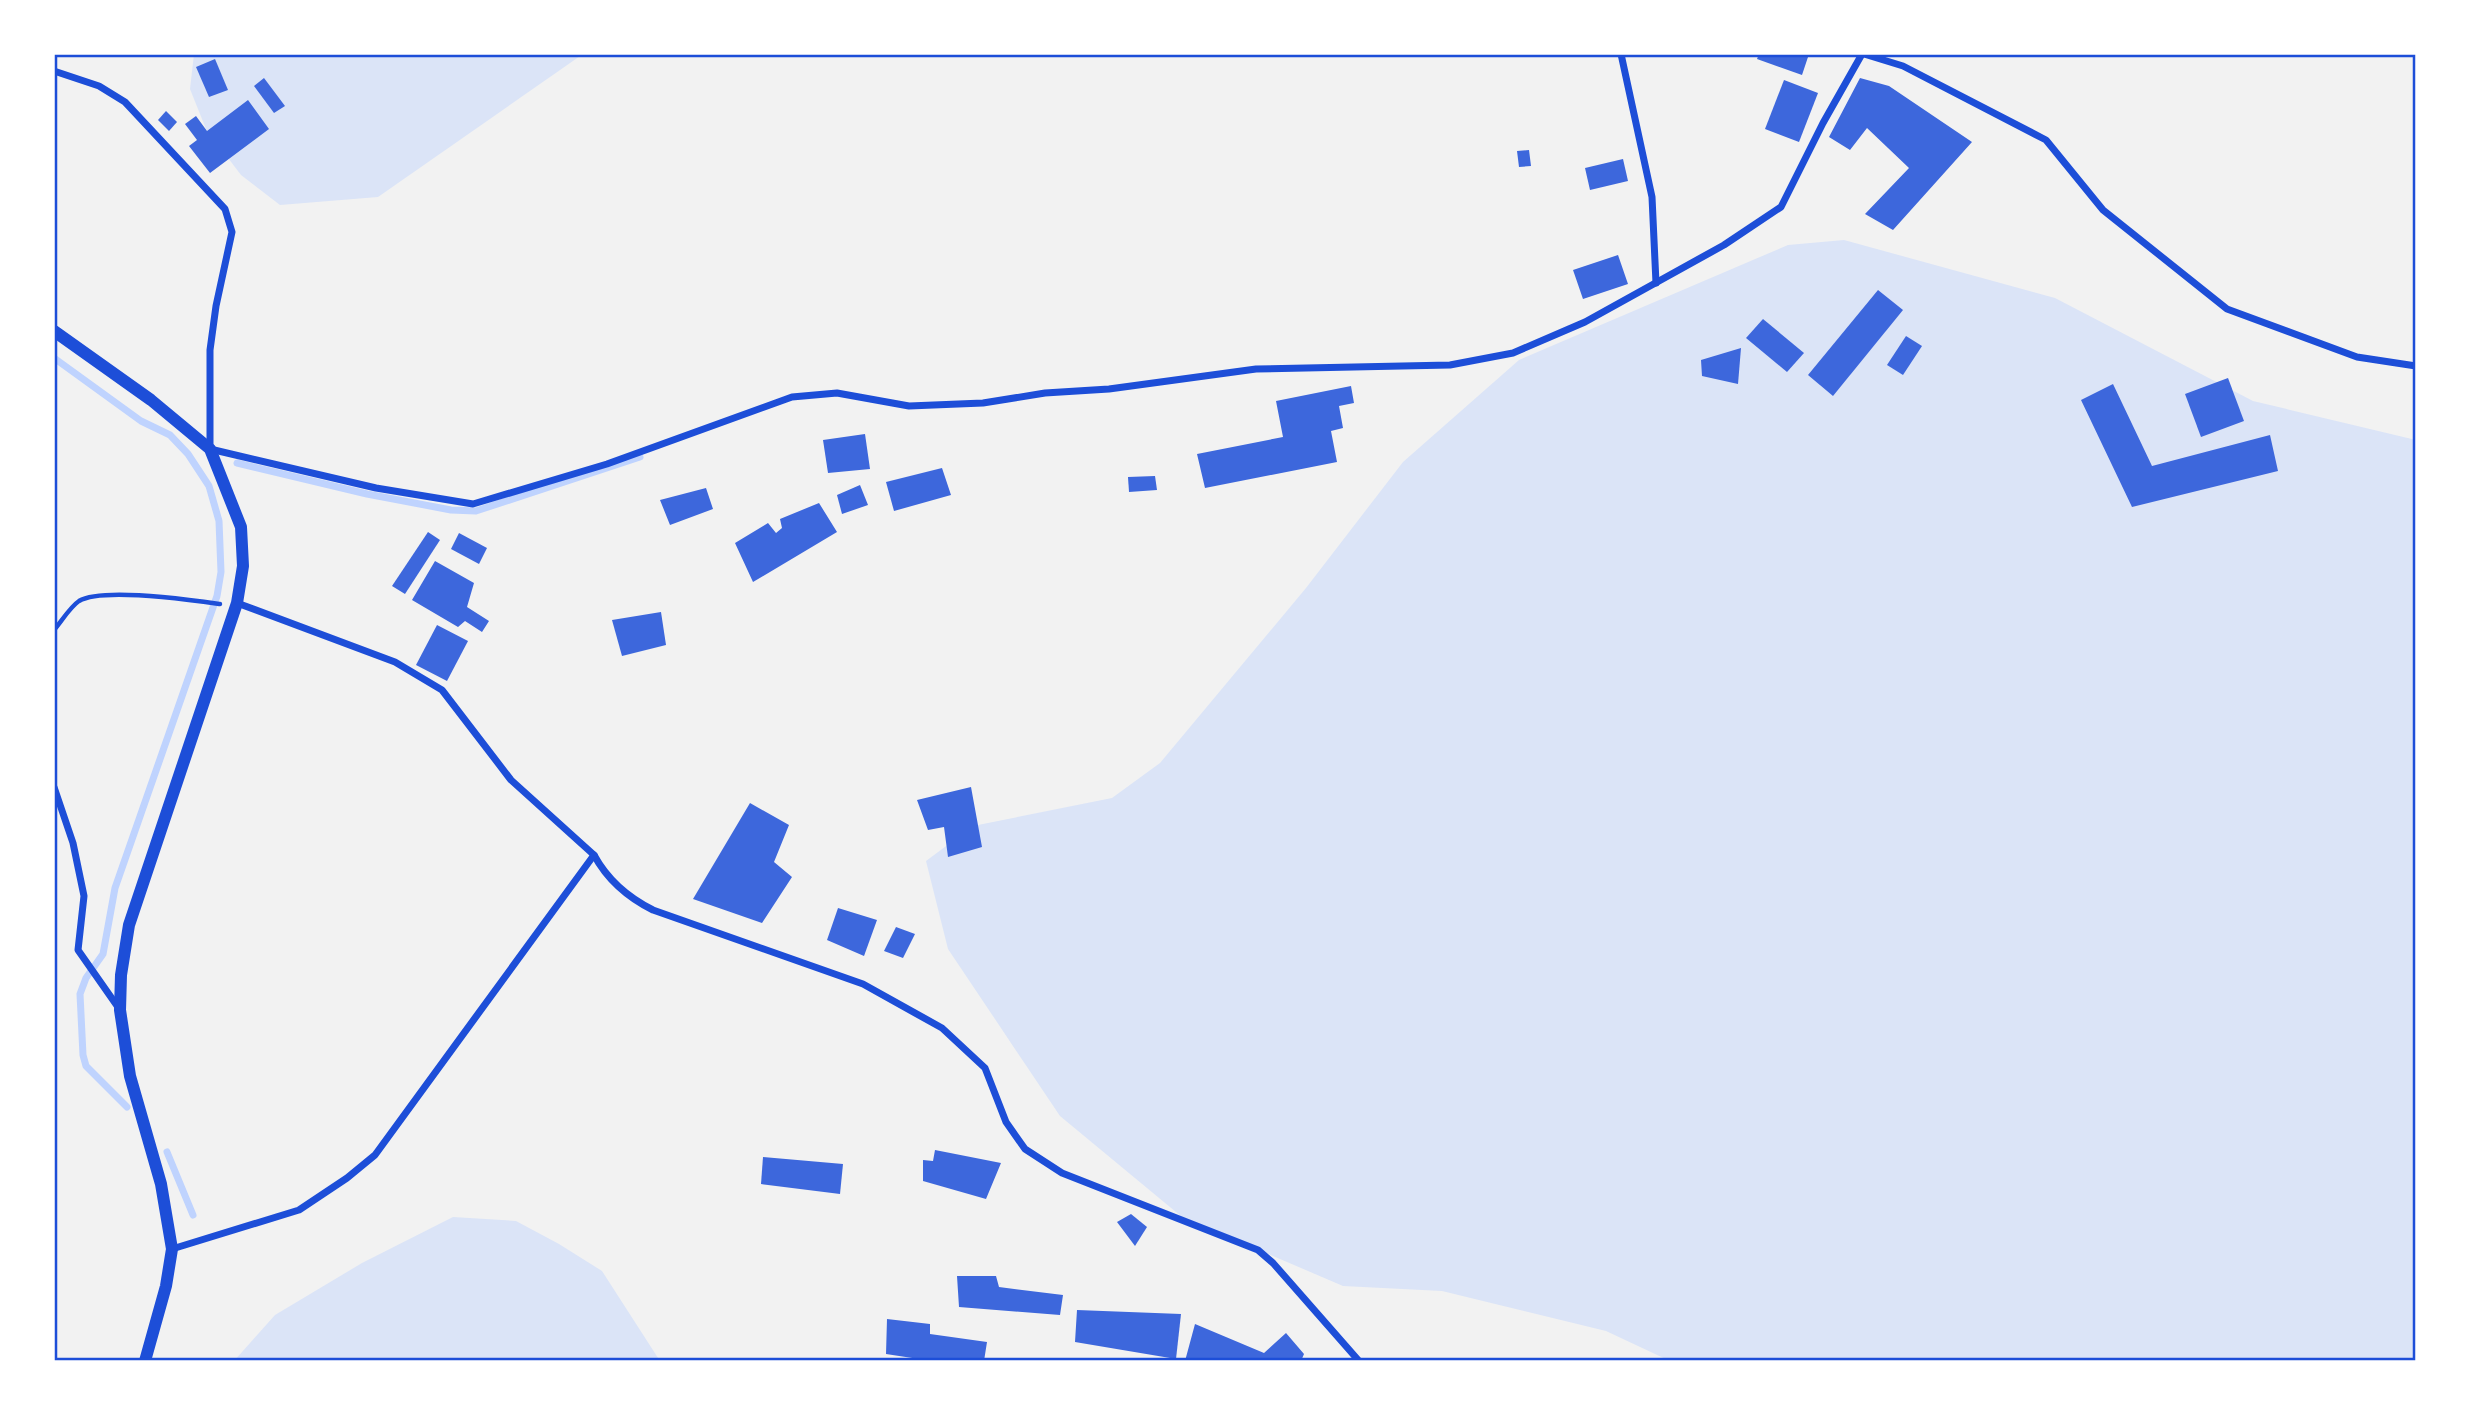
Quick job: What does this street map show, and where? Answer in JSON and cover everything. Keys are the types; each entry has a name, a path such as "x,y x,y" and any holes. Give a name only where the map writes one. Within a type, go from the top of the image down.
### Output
{"street":[{"path":"1621,54 1652,197 1656,283"},
{"path":"54,331 151,400 210,449 376,488 472,504 607,464 792,397 837,393 909,406 983,403 1045,393 1109,389 1256,369 1450,365 1513,353 1585,322 1724,245 1781,207 1823,122 1863,54 1903,66 2046,140 2103,210 2227,309 2357,357 2416,366"},
{"path":"54,71 99,86 125,102 225,209 232,232 216,306 210,350 210,449 241,527 243,566 237,603 129,925 121,975 120,1010 130,1076 160,1184 172,1249 166,1286 145,1361"},
{"path":"237,603 395,662 442,690 511,780 594,855 602,869 635,901 653,910 863,984 942,1028 985,1068 1006,1122 1025,1149 1062,1173 1258,1250 1273,1263 1359,1361"},
{"path":"54,787 73,843 84,896 78,950 120,1010"},
{"path":"172,1249 243,1225 299,1210 347,1178 374,1155 594,855"}],"path":[{"path":"54,630 79,601 98,596 159,596 222,605"}],"shaded area":[{"path":"194,54 583,54 378,197 280,205 241,175 206,129 190,89"},
{"path":"1844,240 2055,298 2253,401 2416,440 2416,1361 1670,1361 1606,1331 1442,1291 1343,1286 1182,1217 1060,1116 948,949 926,861 973,826 1112,798 1160,763 1306,588 1403,462 1519,360 1788,245"},
{"path":"453,1217 516,1221 602,1271 660,1361 234,1361 275,1315 362,1263"}],"building":[{"path":"1759,54 1809,54 1802,75 1757,59"},
{"path":"215,59 228,90 209,97 196,67"},
{"path":"264,78 285,106 274,113 254,86"},
{"path":"1860,78 1889,86 1972,142 1893,230 1865,214 1909,168 1867,128 1850,150 1829,137"},
{"path":"1784,80 1818,93 1799,142 1765,129"},
{"path":"248,100 269,129 210,173 189,146 197,140 185,124 196,116 207,131"},
{"path":"166,111 177,122 169,131 158,120"},
{"path":"1529,150 1531,166 1519,167 1517,151"},
{"path":"1623,159 1628,181 1590,190 1585,168"},
{"path":"1618,255 1628,284 1583,299 1573,270"},
{"path":"1878,290 1903,310 1833,396 1808,375"},
{"path":"1763,319 1804,353 1787,372 1746,338"},
{"path":"1906,336 1922,346 1903,375 1887,365"},
{"path":"1741,348 1738,384 1702,376 1701,360"},
{"path":"2228,378 2244,421 2201,437 2185,394"},
{"path":"2113,384 2152,466 2270,435 2278,471 2132,507 2081,400"},
{"path":"1351,386 1354,403 1339,406 1343,428 1331,431 1337,462 1205,488 1197,454 1283,437 1276,401"},
{"path":"865,434 870,469 828,473 823,440"},
{"path":"942,468 951,495 894,511 886,482"},
{"path":"1155,476 1157,490 1129,492 1128,477"},
{"path":"860,485 868,505 842,514 837,495"},
{"path":"706,488 713,509 670,525 660,500"},
{"path":"819,503 837,532 753,582 735,543 768,523 776,533 782,528 780,519"},
{"path":"428,532 440,540 405,594 392,586"},
{"path":"459,533 487,548 479,564 451,549"},
{"path":"435,561 474,583 467,607 489,621 482,632 465,621 458,627 412,600"},
{"path":"661,612 666,645 622,656 612,620"},
{"path":"437,625 468,641 447,681 416,665"},
{"path":"971,787 982,847 948,857 944,827 928,830 917,800"},
{"path":"750,803 789,825 774,862 792,877 762,923 693,899"},
{"path":"838,908 877,920 864,956 827,940"},
{"path":"896,927 915,934 903,958 884,951"},
{"path":"935,1150 1001,1163 986,1199 923,1181 923,1160 933,1161"},
{"path":"763,1157 843,1164 840,1194 761,1184"},
{"path":"1131,1214 1147,1227 1135,1246 1117,1222"},
{"path":"957,1276 996,1276 999,1287 1063,1295 1060,1315 959,1307"},
{"path":"1077,1310 1181,1314 1176,1359 1075,1342"},
{"path":"887,1319 930,1324 930,1334 987,1342 984,1361 932,1361 886,1354"},
{"path":"1195,1324 1264,1353 1286,1333 1304,1354 1301,1361 1185,1361"}],"waterway":[{"path":"54,358 141,421 170,435 188,454 209,486 219,521 221,572 217,596 115,888 103,954 86,978 80,994 86,1066 127,1107"},
{"path":"237,463 367,494 451,510 476,511 640,457"},
{"path":"167,1152 193,1215"}]}
